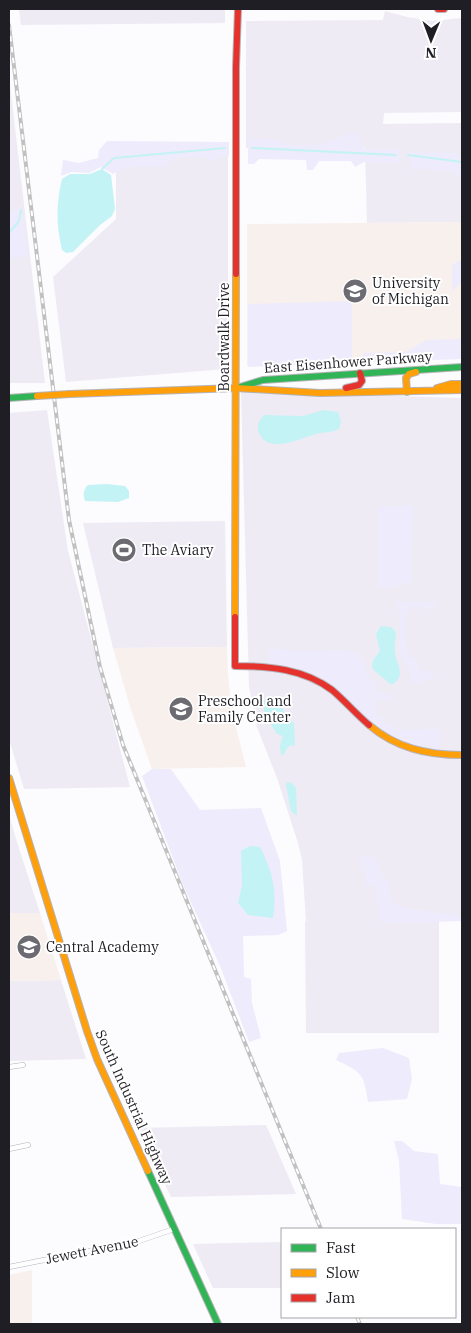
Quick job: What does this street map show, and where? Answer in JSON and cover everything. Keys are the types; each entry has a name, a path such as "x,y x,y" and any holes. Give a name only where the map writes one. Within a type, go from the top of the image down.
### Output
{"street":[{"name":"Boardwalk Drive","path":"238,9 236,75 236,666 275,667 299,673 326,686 376,732 391,742 429,754 462,755"},
{"path":"438,9 444,9"},
{"name":"East Eisenhower Parkway","path":"236,388 263,380 462,368"},
{"path":"408,392 406,378 409,374 462,368"},
{"path":"316,392 326,388 357,388 362,384 360,373"},
{"path":"426,392 451,384 462,384"},
{"name":"East Eisenhower Parkway","path":"9,398 236,388 263,391 316,392 426,392 462,390"},
{"name":"South Industrial Highway","path":"9,778 97,1059 218,1324"},
{"path":"9,1067 23,1065"},
{"path":"9,1148 28,1145"},
{"name":"Jewett Avenue","path":"9,1266 139,1241 174,1229"}],"shaded area":[{"path":"19,9 225,9 225,23 21,25"},
{"path":"385,11 432,21 462,18 462,112 384,113 383,124 462,123 462,222 367,223 365,148 246,148 246,21 383,20"},
{"path":"9,76 45,383 9,383"},
{"path":"355,132 365,150 399,149 399,162 364,162 355,167 351,161 319,161 313,170 307,170 306,160 259,159 254,164 248,164 248,139 276,139 290,145 317,145"},
{"path":"107,141 229,142 229,155 212,161 199,157 176,158 166,166 125,167 113,174 101,167 89,173 71,172 61,176 63,160 79,163 98,158 99,150"},
{"path":"228,150 228,300 225,369 66,382 53,277 116,219 116,159"},
{"path":"409,152 455,153 462,156 462,177 449,170 411,169"},
{"path":"21,206 28,256 9,259 9,214"},
{"name":"University of Michigan","path":"462,222 462,359 370,360 247,366 247,224"},
{"path":"457,261 462,261 462,281 453,291 452,266"},
{"path":"352,301 352,362 248,367 248,304"},
{"path":"462,339 462,359 364,362 363,353 406,352 426,340"},
{"path":"241,391 462,398 462,920 439,921 439,1033 306,1033 306,921 302,860 277,778 257,727 249,686"},
{"path":"47,410 68,551 130,787 24,789 9,739 9,413"},
{"path":"378,506 413,506 412,581 391,588 378,588"},
{"path":"225,521 227,647 113,648 83,523"},
{"path":"399,602 435,602 435,607 429,607 429,609 422,609 419,606 414,607 407,613 405,622 407,651 420,665 417,669 421,672 424,669 436,677 420,683 412,684 408,666 399,653 400,611 396,608"},
{"name":"Preschool and Family Center","path":"227,647 231,708 246,767 152,769 131,710 113,648"},
{"path":"269,648 295,651 344,650 355,652 363,661 369,678 375,683 377,692 394,696 393,699 376,700 376,715 396,730 440,729 441,745 439,750 418,747 398,740 375,725 342,693 316,676 287,666 267,663"},
{"path":"152,769 171,769 200,810 261,808 280,861 287,931 278,935 243,936 244,977 251,979 252,1003 261,1038 249,1042 220,966 183,885 142,776"},
{"path":"9,815 16,839 40,913 9,913"},
{"path":"360,857 376,857 384,881 388,881 388,890 390,890 392,903 412,909 462,916 462,921 383,923 379,917 379,902 376,902 376,886 366,886 365,870 361,870"},
{"name":"Central Academy","path":"9,913 40,913 61,980 9,981"},
{"path":"61,980 86,1059 9,1061 9,981"},
{"path":"383,1048 409,1058 412,1079 407,1099 368,1102 365,1085 360,1075 336,1060 339,1053"},
{"path":"266,1125 296,1194 171,1197 138,1128"},
{"path":"394,1141 402,1141 414,1151 438,1154 440,1184 462,1187 462,1224 436,1224 402,1219 399,1161"},
{"path":"281,1242 281,1288 213,1288 193,1244"},
{"path":"32,1270 32,1324 9,1324 9,1275"}],"water":[{"path":"102,169 111,175 115,209 112,216 100,225 73,252 66,253 62,250 58,223 58,206 62,179 70,174 90,174"},
{"path":"324,410 338,412 341,421 339,429 277,444 263,440 259,433 258,423 264,415 303,416"},
{"path":"107,484 125,486 129,491 129,498 118,502 85,501 84,493 88,485"},
{"path":"381,626 391,627 396,632 395,652 400,673 397,681 393,684 390,684 376,672 372,666 380,651 376,634"},
{"path":"272,696 280,701 286,718 294,723 295,746 288,747 283,755 281,755 280,745 283,736 277,734 264,714 264,701 267,697"},
{"path":"287,782 292,783 296,788 297,816 291,811"},
{"path":"250,846 260,847 271,873 274,890 273,918 248,915 238,903 242,885 241,851"}],"waterway":[{"path":"102,169 114,158 225,148"},
{"path":"252,148 396,155"},
{"path":"408,155 462,162"},
{"path":"9,233 19,221 21,210"}],"railway":[{"path":"9,25 69,520 100,667 123,745 321,1228"},
{"path":"357,1318 360,1324"}],"traffic: fast":[{"path":"240,387 263,380 462,367"},
{"path":"9,398 37,396"},
{"path":"148,1171 218,1324"}],"traffic: slow":[{"path":"235,617 236,274"},
{"path":"407,392 406,378 409,374 416,372"},
{"path":"437,388 451,384 462,384"},
{"path":"70,394 236,388 320,393 462,390"},
{"path":"37,396 70,394"},
{"path":"369,725 379,733 413,749 437,754 462,755"},
{"path":"9,778 87,1031 97,1059 148,1171"}],"traffic: jam":[{"path":"236,274 236,67 238,9"},
{"path":"438,9 444,9"},
{"path":"346,388 359,385 362,381 360,373"},
{"path":"235,617 235,666 273,668 310,677 332,690 369,725"}],"place":[{"name":"University of Michigan","path":"355,291"},
{"name":"The Aviary","path":"124,550"},
{"name":"Preschool and Family Center","path":"181,709"},
{"name":"Central Academy","path":"29,947"}]}
